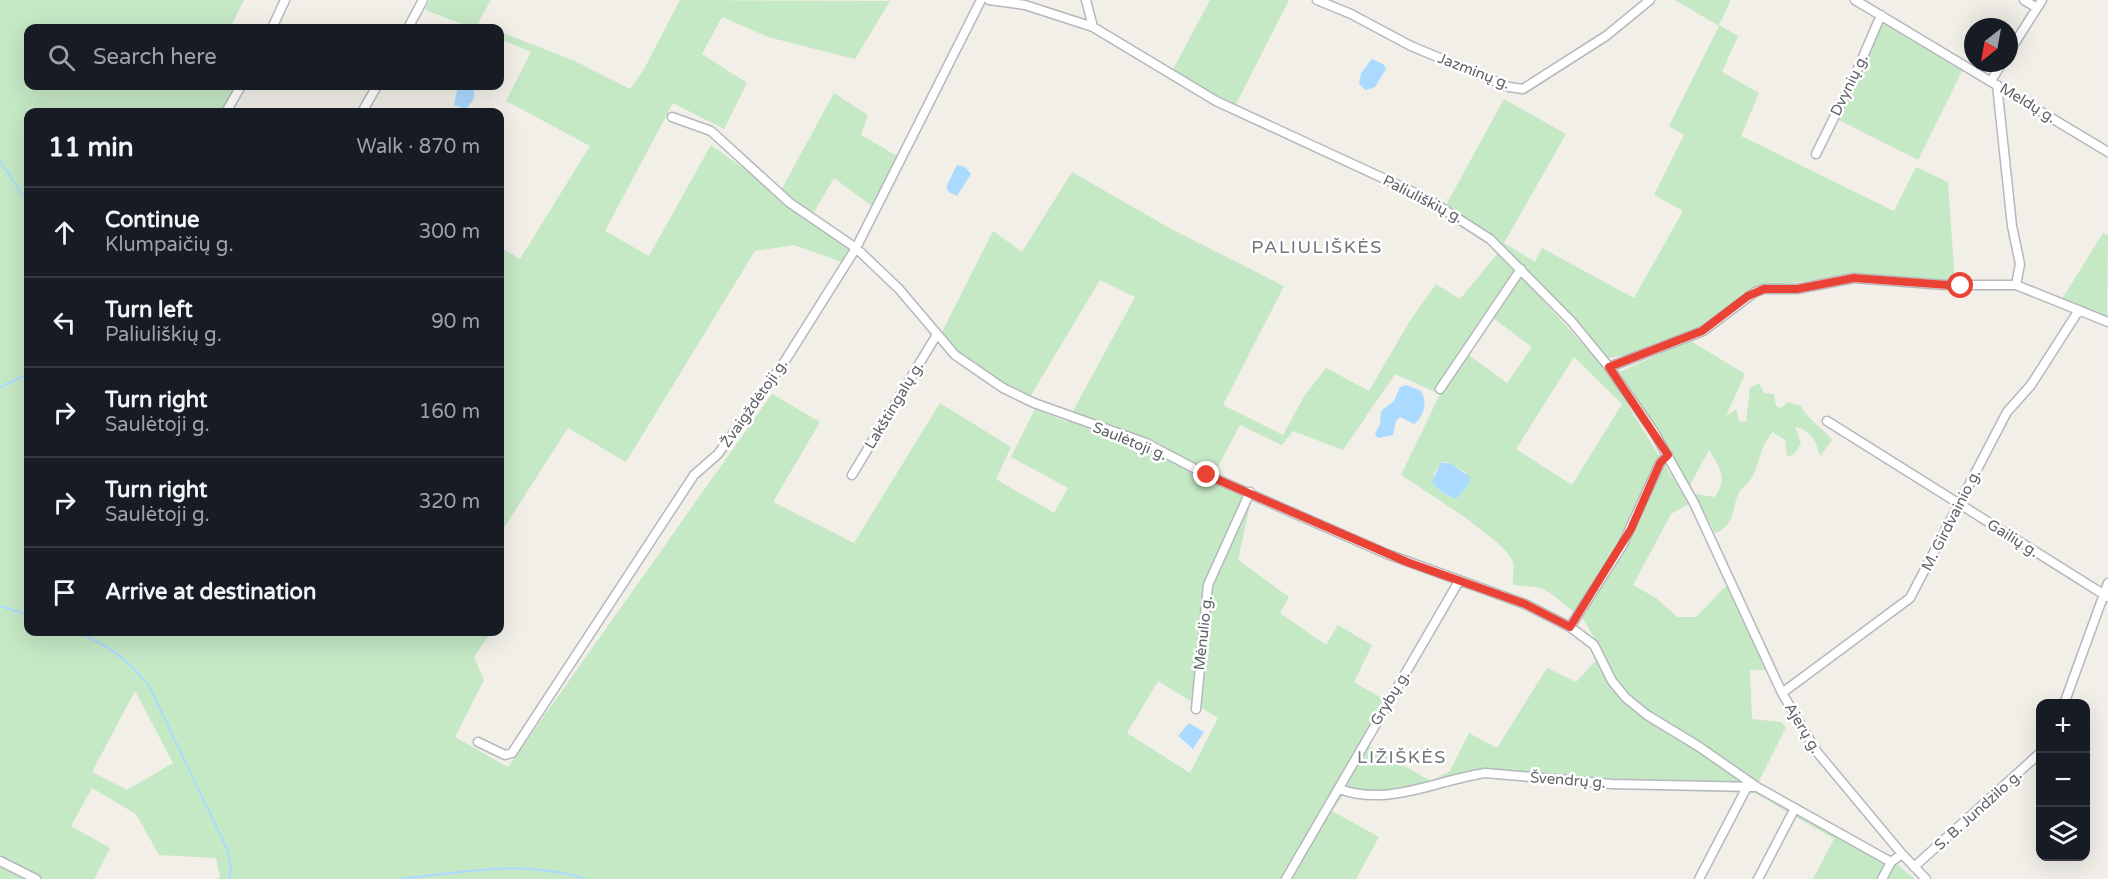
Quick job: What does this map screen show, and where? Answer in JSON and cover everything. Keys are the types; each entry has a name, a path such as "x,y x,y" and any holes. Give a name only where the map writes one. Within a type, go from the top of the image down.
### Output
{"street":[{"path":"274,24 285,0"},
{"path":"410,24 423,0"},
{"name":"Žvaigždėtoji g.","path":"478,742 505,755 512,753 694,475 718,454 783,364 856,248 981,0"},
{"name":"Paliuliškių g.","path":"989,0 1025,5 1093,27 1216,101 1406,188 1453,213 1490,239 1572,322 1609,367 1668,455 1719,552"},
{"path":"1086,0 1093,27"},
{"name":"Jazminų g.","path":"1317,0 1352,15 1411,46 1509,87 1523,88 1606,36 1650,0"},
{"name":"Meldų g.","path":"1855,0 2108,152"},
{"path":"2018,38 2039,4 2024,0"},
{"name":"Dvynių g.","path":"1815,154 1856,73 1881,15"},
{"path":"1998,72 1994,83 2012,226 2020,264 2016,285"},
{"path":"228,108 239,90"},
{"path":"364,108 375,90"},
{"name":"Saulėtoji g.","path":"672,117 711,131 790,203 856,248 899,289 936,336 970,368 1034,403 1146,443 1207,475 1387,554 1525,604 1570,627 1594,645 1612,681 1626,698 1757,787"},
{"path":"1440,389 1521,269"},
{"path":"1609,367 1702,331 1748,296 1764,289 1797,289 1854,278 1945,285 2016,285 2108,322"},
{"name":"M. Girdvainio g.","path":"1782,693 1910,598 2007,412 2031,385 2079,310"},
{"name":"Lakštingalų g.","path":"852,475 936,336"},
{"name":"Gailių g.","path":"1827,421 2106,596"},
{"path":"1570,627 1622,546 1660,463 1668,455"},
{"name":"Mėnulio g.","path":"1196,710 1208,585 1250,492"},
{"name":"Ajerų g.","path":"1719,552 1782,693 1817,752 1902,854 1926,879"},
{"name":"Grybų g.","path":"1286,879 1339,789 1381,711 1459,581"},
{"path":"2066,699 2106,596 2108,583"},
{"name":"S. B. Jundzilo g.","path":"1914,867 2036,757"},
{"name":"Švendrų g.","path":"1339,789 1347,792 1404,793 1485,773 1612,784 1757,787 1891,862"},
{"path":"1699,879 1747,787"},
{"path":"1758,879 1795,808"},
{"path":"1882,879 1891,862 1902,854"},
{"path":"0,861 34,879"}],"green space":[{"path":"0,0 244,0 232,24 24,24 24,90 234,90 222,108 24,108 24,636 489,636 474,657 484,680 455,737 508,767 772,394 820,422 773,502 854,543 940,403 1011,447 996,479 1054,513 1068,488 1011,457 1035,409 1067,422 1135,297 1100,280 1030,397 985,374 940,336 993,231 1022,252 1072,172 1171,229 1284,286 1223,405 1283,435 1305,395 1326,368 1369,391 1408,324 1436,284 1460,299 1499,252 1606,370 1689,504 1671,514 1633,585 1656,598 1677,617 1696,617 1727,585 1768,670 1750,670 1752,719 1781,722 1786,727 1757,785 1884,854 1915,879 1813,879 1834,839 1755,793 1607,789 1481,776 1400,798 1344,794 1332,811 1379,837 1356,879 218,879 220,876 216,858 159,855 136,814 92,788 71,826 110,848 94,879 0,879","holes":["1493,318 1532,347 1507,383 1469,355","1574,357 1622,404 1572,485 1516,449","1395,374 1440,394 1401,475 1463,516 1496,542 1508,553 1513,562 1514,585 1542,588 1553,595 1584,620 1603,653 1576,682 1547,668 1497,748 1469,733 1450,771 1431,781 1360,741 1383,699 1354,682 1372,645 1338,625 1326,645 1280,613 1289,597 1238,560 1251,500 1210,482 1240,425 1282,445 1293,431 1343,450","1441,462 1446,462 1467,473 1452,498 1438,490 1434,474","1158,681 1218,718 1190,773 1127,733","135,691 173,763 127,790 92,772"]},
{"path":"430,0 491,0 478,23 481,24 462,24 425,10"},
{"path":"680,0 890,1 855,59 768,37 722,17 702,54 747,83 724,129 673,103 605,231 649,256 711,145 779,194 834,93 868,115 861,135 897,156 872,206 834,178 810,219 851,249 842,262 794,245 755,251 626,462 568,428 504,528 504,249 520,259 590,146 506,101 531,52 504,41 504,34 575,61 630,89 643,71"},
{"path":"1210,0 1289,0 1235,106 1171,73"},
{"path":"1675,0 1731,0 1719,25 1738,36 1722,72 1759,93 1741,136 1894,211 1916,167 1948,182 1955,284 1857,274 1768,286 1688,334 1637,354 1606,358 1532,275 1491,238 1446,205 1504,99 1566,134 1504,243 1535,262 1542,248 1634,298 1683,211 1654,195 1684,135 1669,126 1719,26"},
{"path":"1883,20 1963,69 1918,160 1837,119"},
{"path":"2103,233 2108,235 2107,318 2062,299"},
{"path":"1689,340 1745,374 1726,416 1736,409 1739,421 1746,422 1750,388 1759,383 1764,393 1774,394 1776,406 1781,408 1788,402 1801,406 1832,440 1820,456 1812,437 1801,428 1795,427 1801,443 1794,454 1787,457 1785,440 1773,432 1765,443 1751,479 1738,494 1729,522 1715,533 1695,494 1715,497 1721,484 1721,473 1709,450 1690,485 1620,372"}],"water":[{"path":"1372,59 1383,64 1386,69 1375,87 1365,90 1359,84 1361,73"},
{"path":"457,90 474,90 474,99 467,108 454,105"},
{"path":"957,165 965,167 971,174 957,196 949,192 946,187"},
{"path":"1406,385 1421,391 1424,405 1420,417 1414,424 1400,417 1396,421 1393,435 1378,438 1375,434 1380,424 1381,411 1394,401 1400,387"},
{"path":"1441,462 1451,464 1469,476 1470,482 1457,498 1446,495 1432,482"},
{"path":"1189,723 1204,732 1193,749 1178,736"}],"waterway":[{"path":"0,161 24,197"},
{"path":"0,387 24,376"},
{"path":"0,606 24,614"},
{"path":"86,636 117,654 149,686 227,849 231,870 229,879"},
{"path":"400,879 516,868 562,873 585,879"}],"district":[{"name":"PALIULIŠKĖS","path":"1317,247"},
{"name":"LIŽIŠKĖS","path":"1402,757"}],"route":[{"path":"1207,475 1387,554 1525,604 1570,627 1622,546 1660,463 1668,455 1609,367 1702,331 1748,296 1764,289 1797,289 1854,278 1961,286"}]}
